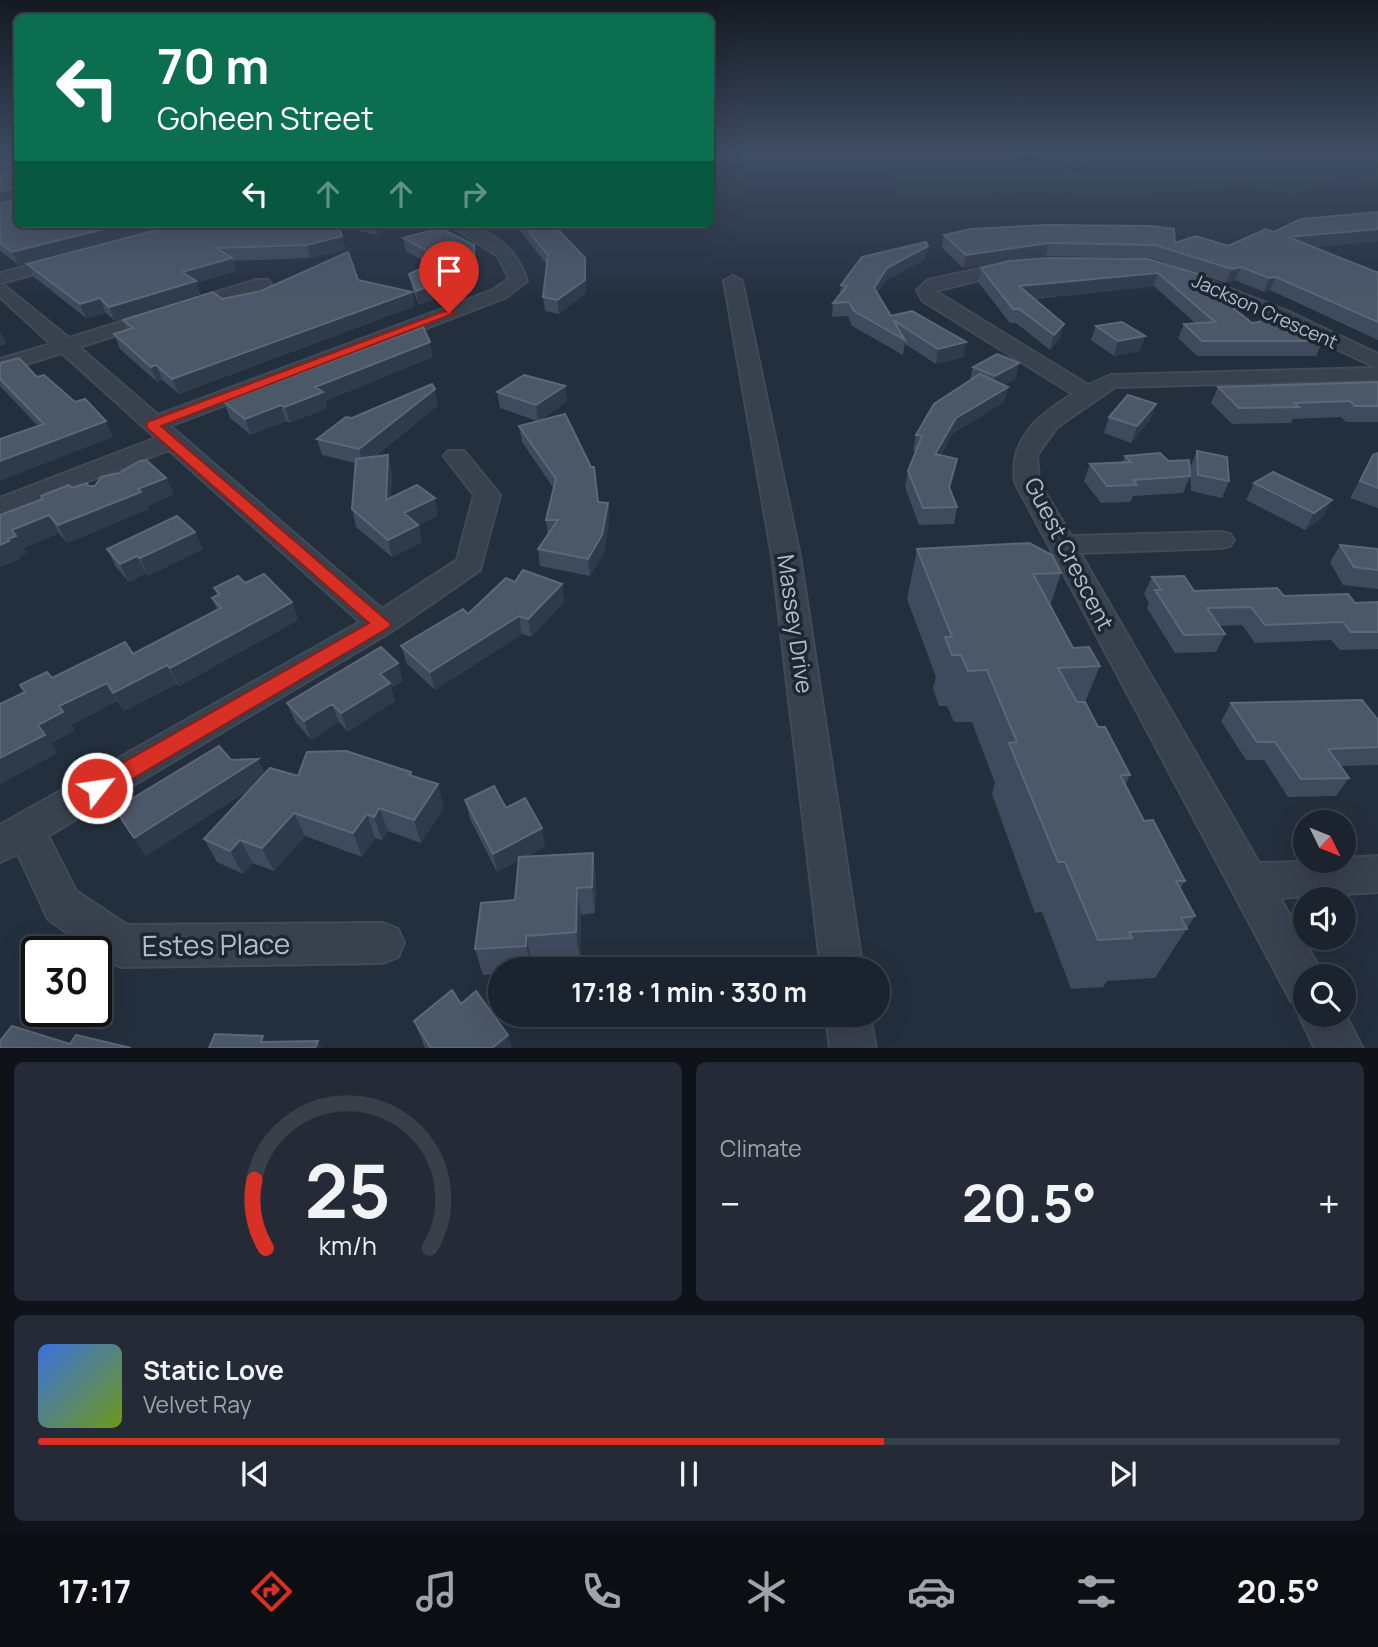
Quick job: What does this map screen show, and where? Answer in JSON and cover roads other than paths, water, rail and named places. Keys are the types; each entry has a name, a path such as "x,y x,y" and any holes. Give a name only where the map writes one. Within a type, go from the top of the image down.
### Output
{"street":[{"path":"0,507 161,433 499,294 517,281 515,265 494,244 464,228"},
{"path":"0,278 77,258"},
{"path":"1032,265 1006,267 934,284 926,290 929,297 1087,393"},
{"name":"Jackson Crescent","path":"1157,268 1203,282 1378,362"},
{"name":"Massey Drive","path":"733,281 786,555 840,957"},
{"path":"0,366 262,284"},
{"path":"0,289 161,433 382,624"},
{"name":"Guest Crescent","path":"1294,964 1027,482 1024,458 1034,437 1087,393 1111,381 1378,374"},
{"path":"13,837 382,624 470,565 487,495 456,456"},
{"path":"1061,545 1221,540"},
{"name":"Estes Place","path":"13,837 62,905 121,946 383,943"},
{"path":"1248,882 1378,874"},
{"path":"850,1027 853,1048"},
{"path":"1328,1027 1340,1048"}]}
